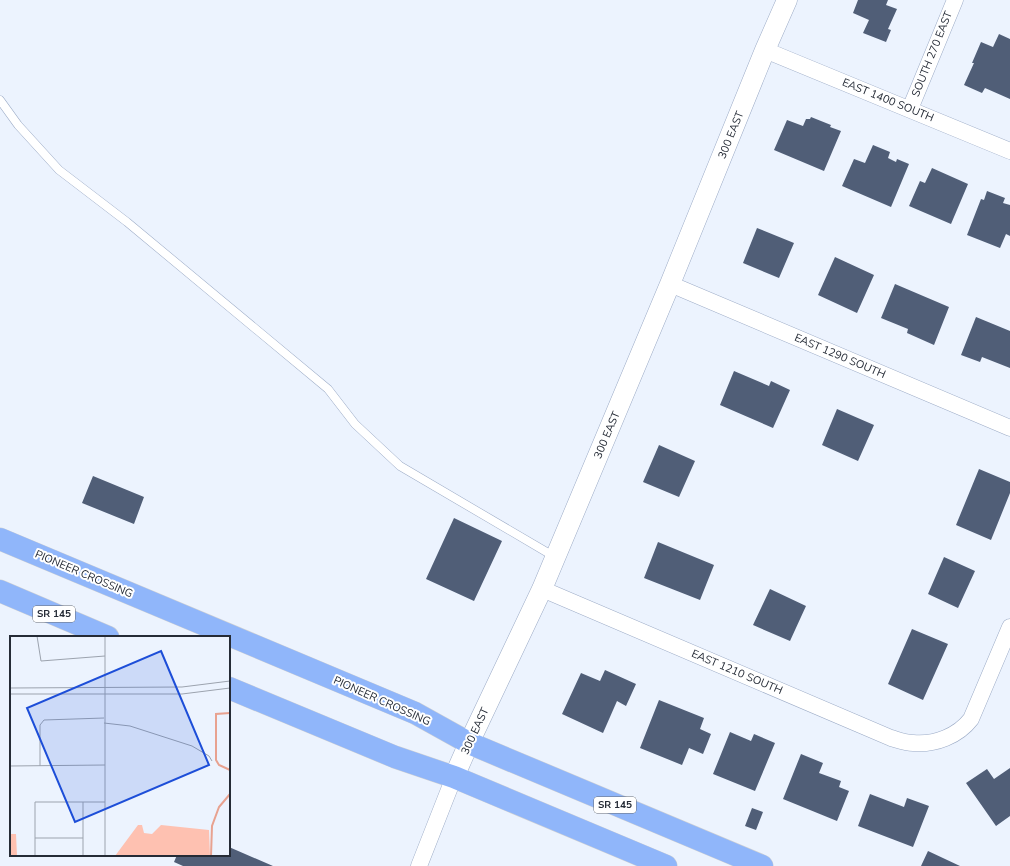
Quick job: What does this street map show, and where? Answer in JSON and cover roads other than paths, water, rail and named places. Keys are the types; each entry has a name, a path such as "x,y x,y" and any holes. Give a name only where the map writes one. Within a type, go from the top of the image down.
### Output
{"highway":[{"name":"PIONEER CROSSING","path":"0,539 415,714 469,743 762,866"},
{"name":"SR 145","path":"0,592 106,636"},
{"path":"230,688 395,757 454,777 666,866"}],"street":[{"name":"300 EAST","path":"419,866 469,743 542,589 670,284 765,50 788,0"},
{"name":"SOUTH 270 EAST","path":"910,109 955,0"},
{"name":"EAST 1400 SOUTH","path":"765,50 1010,151"},
{"name":"EAST 1290 SOUTH","path":"670,284 1010,428"},
{"name":"EAST 1210 SOUTH","path":"542,589 891,738 913,743 935,742 956,734 965,728 971,719 1010,627"}],"lane":[{"path":"0,100 18,125 59,170 127,222 328,389 355,424 400,466 555,558"}]}
